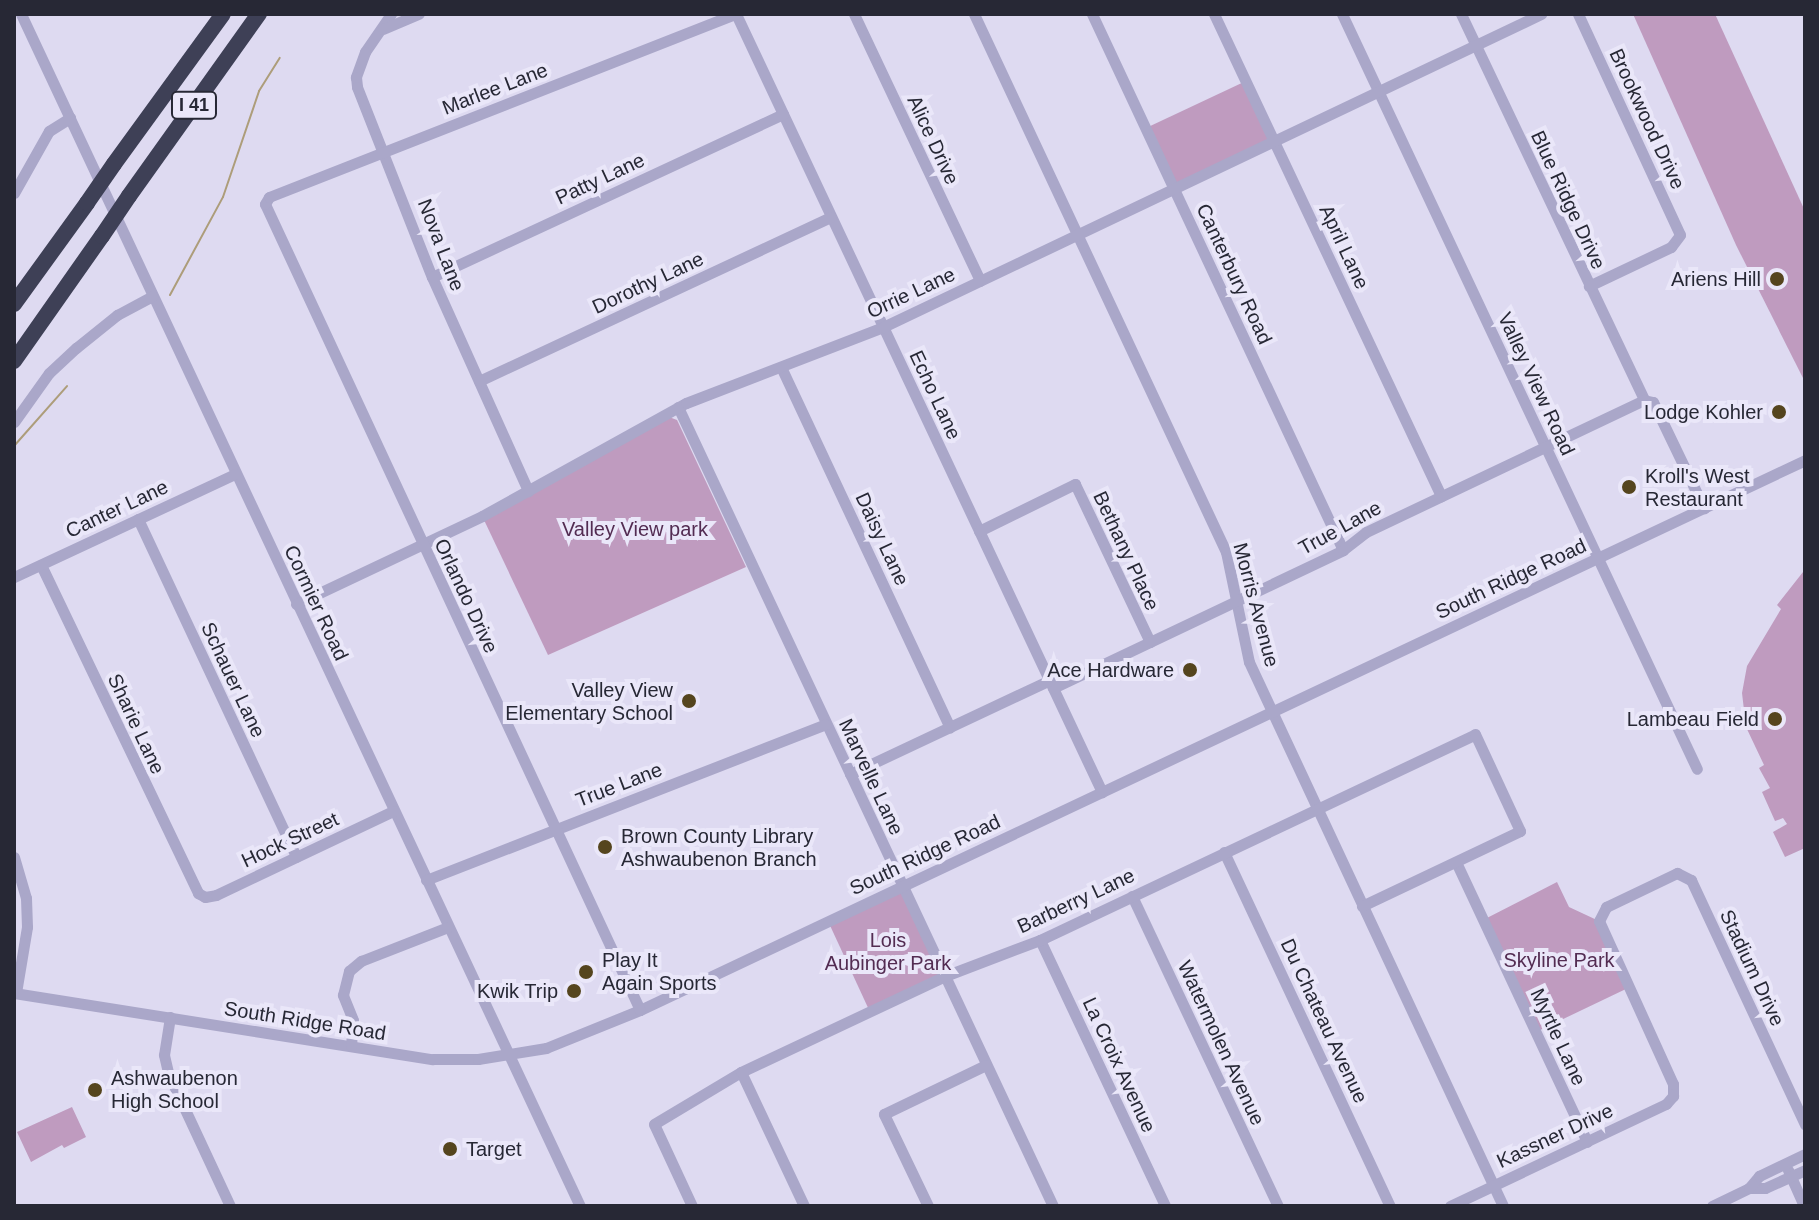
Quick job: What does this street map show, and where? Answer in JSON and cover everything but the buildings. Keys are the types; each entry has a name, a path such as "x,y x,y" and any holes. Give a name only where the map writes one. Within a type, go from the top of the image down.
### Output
{"highway":[{"name":"I 41","path":"14,304 223,14"},
{"name":"I 41","path":"14,361 259,14"}],"street":[{"name":"Cormier Road","path":"21,14 580,1206"},
{"name":"Nova Lane","path":"391,14 365,52 356,77 363,103 385,151 432,277 528,491"},
{"path":"380,29 419,14"},
{"name":"Echo Lane","path":"735,14 1102,792"},
{"name":"Marlee Lane","path":"269,197 735,14"},
{"name":"Alice Drive","path":"854,14 980,281"},
{"name":"Morris Avenue","path":"974,14 1226,552 1249,662 1503,1206"},
{"name":"Canterbury Road","path":"1092,14 1343,550"},
{"name":"April Lane","path":"1214,14 1441,496"},
{"name":"Valley View Road","path":"1342,14 1697,769"},
{"name":"Blue Ridge Drive","path":"1461,14 1644,400 1653,402 1704,508"},
{"name":"Orrie Lane","path":"296,604 528,491 678,407 883,327 1541,14"},
{"name":"Brookwood Drive","path":"1578,14 1678,228 1679,239 1668,249 1589,286"},
{"name":"Patty Lane","path":"432,277 783,114"},
{"path":"14,193 49,131 70,118"},
{"name":"Orlando Drive","path":"269,197 265,206 640,1010"},
{"name":"Dorothy Lane","path":"479,381 831,217"},
{"path":"14,422 49,373 76,348 117,315 152,296"},
{"name":"Daisy Lane","path":"781,367 950,727"},
{"name":"True Lane","path":"850,774 950,727 1150,642 1343,550 1366,532 1644,400"},
{"name":"Marvelle Lane","path":"678,407 1053,1206"},
{"name":"South Ridge Road","path":"15,993 433,1059 511,1056 588,1034 1805,460"},
{"name":"Canter Lane","path":"14,577 235,474"},
{"name":"Bethany Place","path":"979,531 1075,484 1150,642"},
{"name":"Schauer Lane","path":"138,519 296,857"},
{"name":"Sharie Lane","path":"41,565 191,885 202,896"},
{"name":"True Lane","path":"426,880 826,724"},
{"name":"Barberry Lane","path":"692,1206 654,1124 741,1072 945,976 1040,940 1475,734 1520,831 1456,862"},
{"name":"Hock Street","path":"202,896 216,895 393,811"},
{"name":"Du Chateau Avenue","path":"1224,852 1390,1206"},
{"path":"14,857 26,898 27,927 15,993"},
{"path":"1362,906 1456,862"},
{"name":"Myrtle Lane","path":"1456,862 1587,1142"},
{"name":"Stadium Drive","path":"1673,1096 1673,1084 1599,921 1599,914 1606,907 1660,880 1682,873 1691,880 1805,1125"},
{"name":"Watermolen Avenue","path":"1132,896 1278,1206"},
{"path":"351,1046 353,1020 343,995 349,971 361,961 448,927"},
{"name":"La Croix Avenue","path":"1040,940 1165,1206"},
{"path":"170,1017 164,1055 168,1073 230,1206"},
{"path":"928,1206 884,1114 986,1065"},
{"path":"741,1072 804,1206"},
{"name":"Kassner Drive","path":"1450,1206 1666,1104 1673,1096"},
{"path":"1712,1206 1749,1188 1759,1176 1805,1154"},
{"path":"1784,1164 1804,1206"},
{"path":"1749,1188 1765,1188 1805,1170"}],"green space":[{"path":"1633,14 1715,14 1805,211 1805,382 1736,245"},
{"path":"1246,81 1274,141 1174,189 1146,128"},
{"name":"Valley View park","path":"669,417 677,420 746,567 548,655 484,520"},
{"name":"Lambeau Field","path":"1803,572 1805,848 1785,857 1773,832 1787,824 1783,818 1775,821 1762,792 1770,788 1759,768 1764,765 1746,727 1742,693 1747,666 1781,609 1777,605"},
{"name":"Skyline Park","path":"1557,882 1569,907 1599,921 1628,988 1536,1032 1483,920"},
{"name":"Lois Aubinger Park","path":"902,886 945,976 870,1012 827,919"},
{"path":"72,1107 86,1137 64,1148 62,1145 31,1162 17,1132"}],"waterway":[{"path":"170,295 223,197 259,91 280,58"},
{"path":"14,446 67,386"}],"place":[{"name":"Ariens Hill","path":"1777,279"},
{"name":"Lodge Kohler","path":"1779,412"},
{"name":"Kroll's West Restaurant","path":"1629,487"},
{"name":"Ace Hardware","path":"1190,670"},
{"name":"Valley View Elementary School","path":"689,701"},
{"name":"Lambeau Field","path":"1775,719"},
{"name":"Brown County Library Ashwaubenon Branch","path":"605,847"},
{"name":"Play It Again Sports","path":"586,972"},
{"name":"Kwik Trip","path":"574,991"},
{"name":"Ashwaubenon High School","path":"95,1090"},
{"name":"Target","path":"450,1149"}]}
